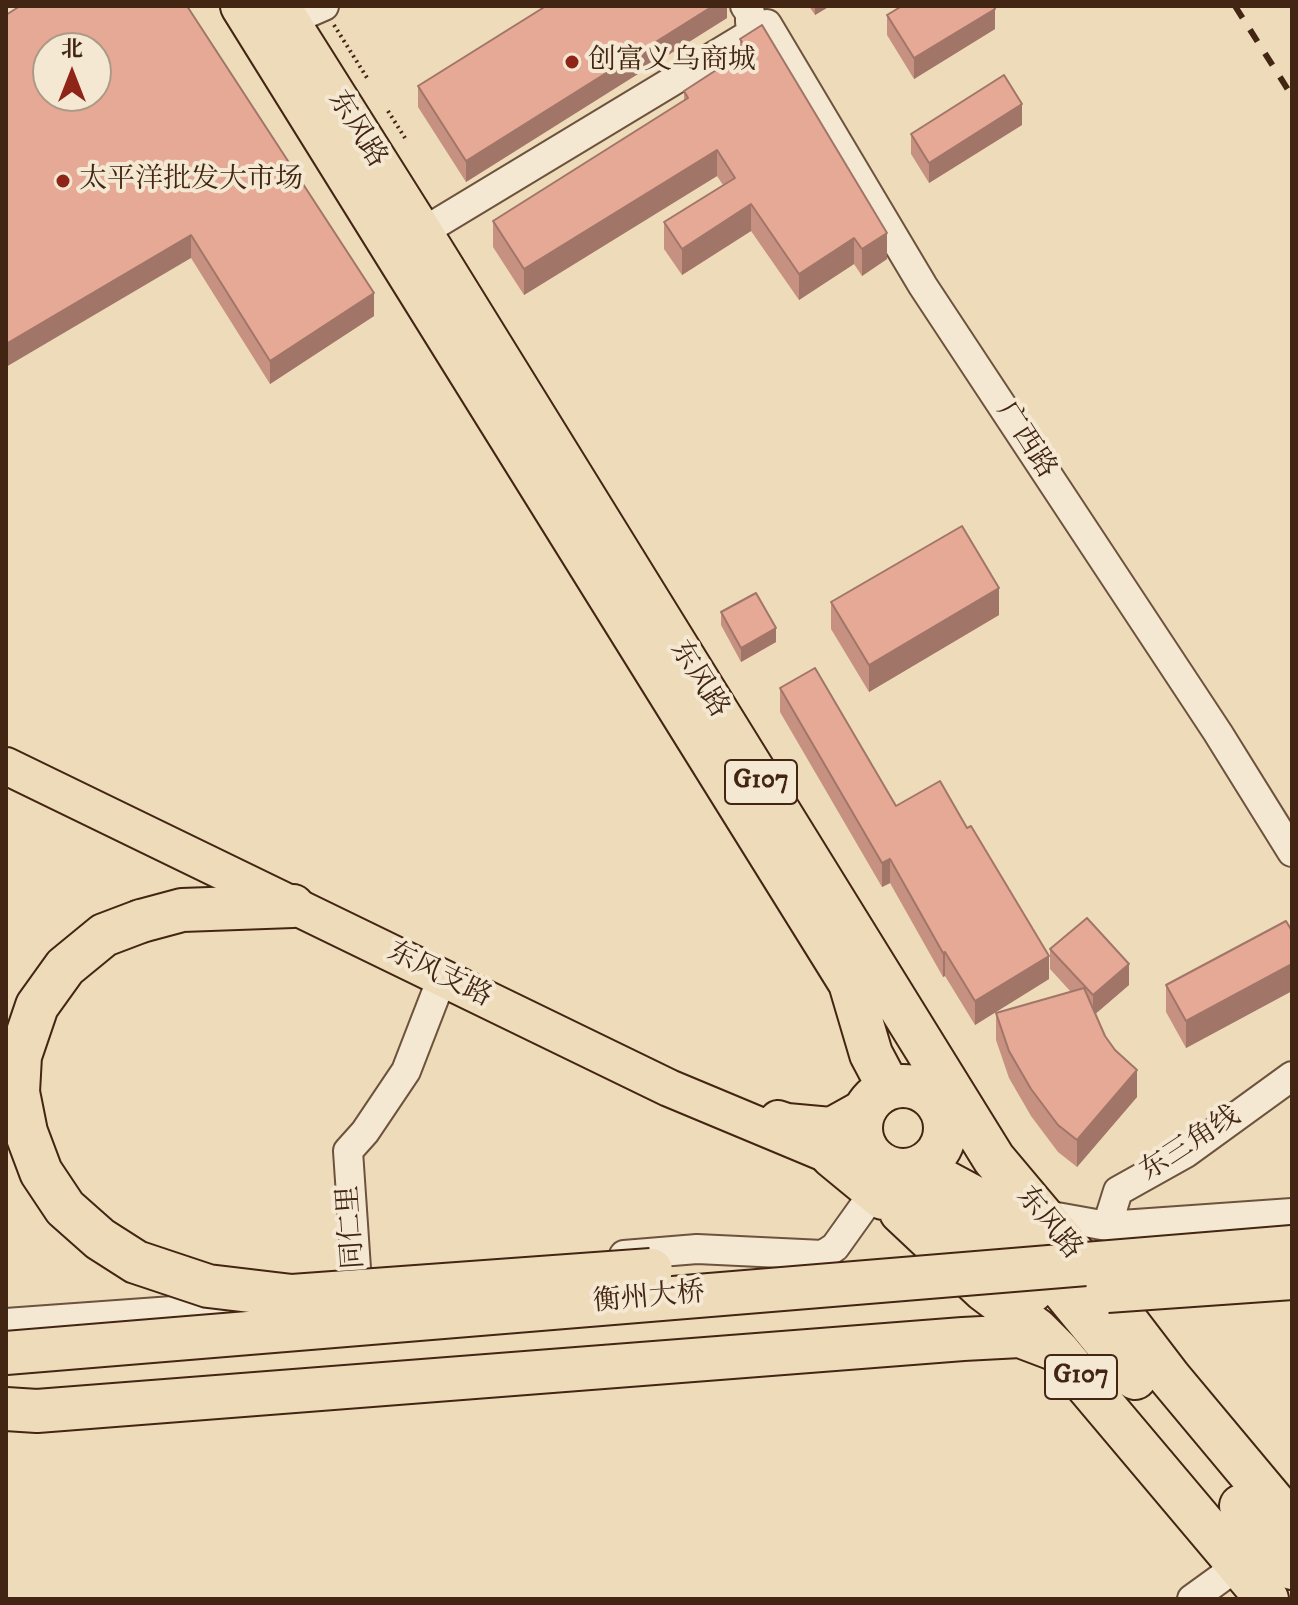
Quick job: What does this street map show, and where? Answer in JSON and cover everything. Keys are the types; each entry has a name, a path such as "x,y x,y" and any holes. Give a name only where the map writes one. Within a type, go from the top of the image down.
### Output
{"highway":[{"name":"东风路","path":"242,6 850,983 875,1083"},
{"name":"东风路","path":"294,10 421,233 994,1159 1089,1272 1170,1378 1292,1523"},
{"path":"293,906 182,910 104,935 65,967 37,1006 20,1056 18,1092 26,1132 41,1172 65,1208 100,1239 136,1262 208,1286 292,1296 679,1268 860,1282"},
{"name":"G107","path":"895,1179 930,1160 939,1150 945,1125 940,1070"},
{"path":"875,1083 870,1081 831,1141 895,1179 1016,1277 1082,1337 1288,1599"},
{"name":"G107","path":"994,1159 942,1113 922,1090 875,1083 861,1118 860,1131 870,1155 895,1179 984,1290 1037,1330 1057,1350 1267,1599"},
{"name":"东风路","path":"895,1179 996,1209 1292,1568"},
{"name":"衡州大桥","path":"6,1353 1292,1247"},
{"name":"衡州大桥","path":"6,1382 900,1306 1292,1278"},
{"path":"6,1409 37,1411 1020,1336 1057,1350"}],"main road":[{"name":"东风支路","path":"6,753 671,1079 831,1141"},
{"name":"东风支路","path":"6,766 669,1088 831,1141"}],"street":[{"path":"421,233 664,86 755,14"},
{"name":"广西路","path":"755,14 923,286 1218,733 1292,852"},
{"name":"同仁里","path":"6,1323 247,1307 357,1283 348,1151 365,1132 406,1071 442,978"},
{"name":"东三角线","path":"1118,1225 1118,1191 1186,1153 1292,1076"},
{"path":"357,1283 388,1276 697,1249 823,1255 835,1247 895,1179"},
{"path":"1040,1214 1118,1225 1292,1213"},
{"path":"6,1423 919,1354 930,1350 935,1341"},
{"path":"1192,1599 1239,1565"}],"path":[{"path":"350,50 369,81"},
{"path":"388,111 405,138"}],"building":[{"path":"20,6 187,6 374,293 270,361 191,235 6,344 6,15"},
{"name":"创富义乌商城","path":"546,6 713,6 466,161 418,86"},
{"path":"902,6 994,6 995,9 914,58 887,15"},
{"path":"762,25 887,233 862,249 854,238 799,274 751,204 682,249 664,222 735,178 717,150 524,269 493,221 688,98 684,91 747,50 740,39"},
{"path":"1004,75 1022,104 929,163 911,134"},
{"path":"962,526 999,588 869,665 831,602"},
{"path":"756,593 776,628 741,648 721,612"},
{"path":"815,668 896,806 940,781 967,828 971,826 1049,956 975,1001 943,953 890,859 882,863 780,688"},
{"path":"1087,918 1129,964 1093,995 1050,949"},
{"path":"1286,921 1292,931 1292,964 1186,1021 1166,985"},
{"path":"1084,988 1105,1036 1137,1070 1077,1140 1058,1125 1031,1089 1009,1051 996,1013"}],"railway":[{"path":"1235,6 1292,96"}],"place":[{"name":"创富义乌商城","path":"572,62"},
{"name":"太平洋批发大市场","path":"63,181"}]}
